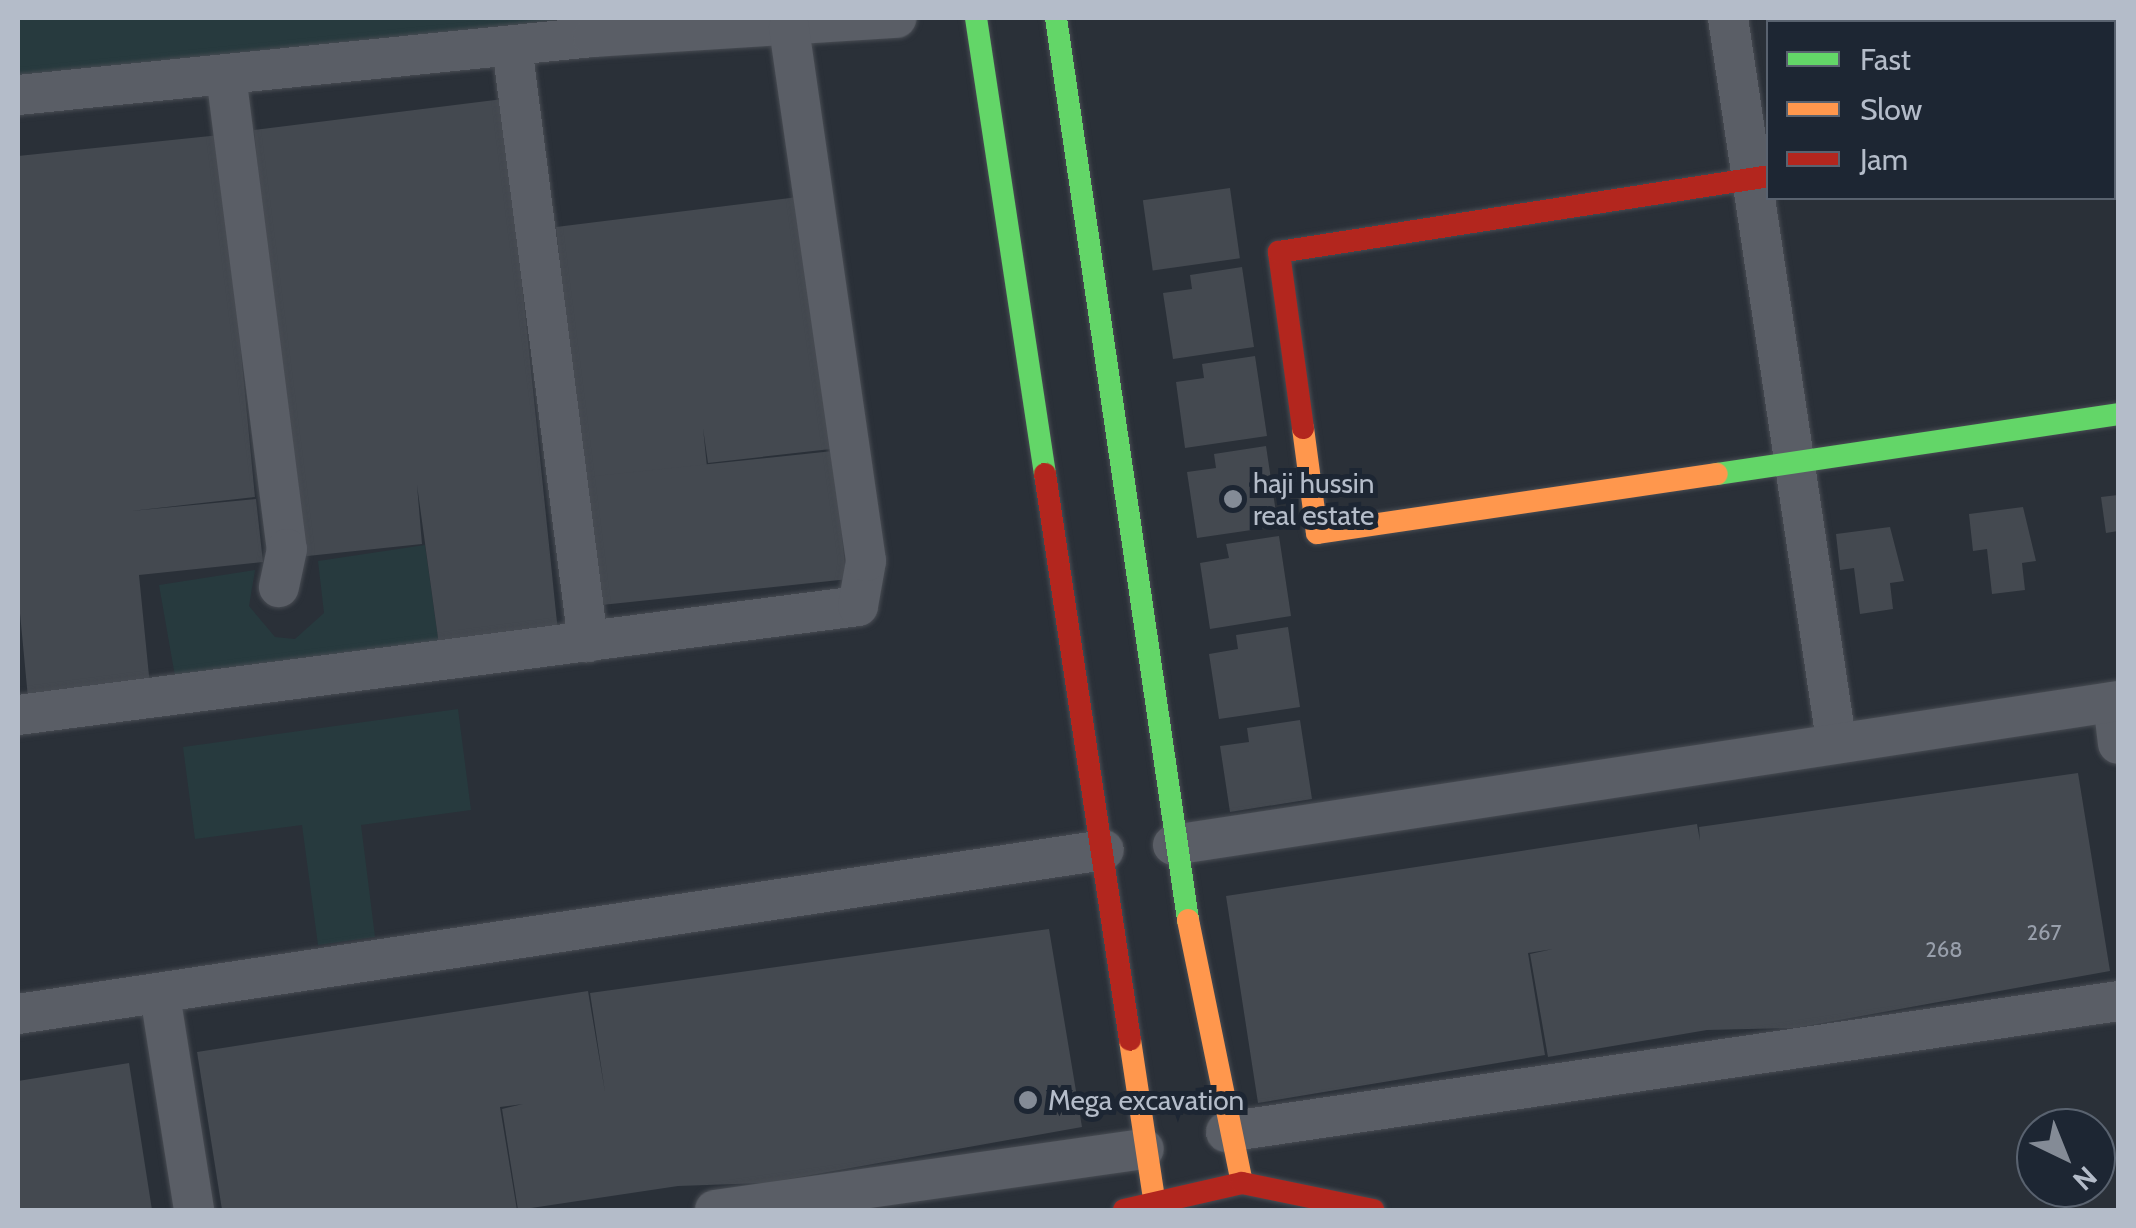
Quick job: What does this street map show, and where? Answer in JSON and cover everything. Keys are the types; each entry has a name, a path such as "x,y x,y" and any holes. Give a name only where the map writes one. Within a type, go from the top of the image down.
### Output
{"street":[{"path":"18,95 512,46 896,18"},
{"path":"976,18 1154,1198"},
{"path":"1056,18 1174,845 1226,1132 1242,1183"},
{"path":"1728,18 1760,177 1795,462 1836,740"},
{"path":"18,714 858,606 864,588 789,28"},
{"path":"512,46 588,642"},
{"path":"226,75 287,550 279,586"},
{"path":"1760,177 1279,252 1317,533 2118,414"},
{"path":"1174,845 1836,740 2116,701 2118,744"},
{"path":"18,1014 1104,850"},
{"path":"160,995 194,1210"},
{"path":"1226,1132 2118,1001"},
{"path":"715,1210 1144,1149"},
{"path":"1124,1210 1154,1198 1242,1183 1373,1210"}],"green space":[{"path":"18,18 576,18 18,79"},
{"path":"425,545 439,645 176,682 159,585 255,570 249,606 275,637 295,639 324,613 318,561"},
{"path":"458,709 471,810 361,825 375,937 318,945 302,825 195,839 183,747"}],"building":[{"path":"1787,18 1862,18 1862,20"},
{"path":"503,99 558,632 439,645 417,485 422,544 298,557 254,130"},
{"path":"220,135 255,497 131,511 256,499 263,562 139,575 151,696 29,709 18,592 18,156"},
{"path":"1230,188 1240,258 1153,271 1143,200"},
{"path":"806,196 831,449 708,463 703,428 707,467 583,480 556,227"},
{"path":"1242,267 1254,347 1173,359 1163,293 1192,289 1190,275"},
{"path":"1255,356 1267,436 1185,448 1176,382 1204,378 1202,364"},
{"name":"haji hussin real estate","path":"1266,446 1278,526 1197,538 1187,472 1216,468 1214,454"},
{"path":"833,451 846,579 597,606 583,477"},
{"path":"2118,495 2118,531 2106,533 2101,497"},
{"path":"2023,507 2036,561 2022,563 2025,590 1992,594 1987,549 1973,551 1969,514"},
{"path":"1890,527 1904,581 1890,583 1893,609 1860,614 1854,568 1840,570 1836,534"},
{"path":"1279,536 1291,616 1210,629 1200,563 1229,558 1226,544"},
{"path":"1288,627 1300,707 1219,719 1209,654 1238,649 1236,635"},
{"path":"1300,720 1312,799 1230,812 1220,746 1249,742 1247,728"},
{"path":"2078,773 2110,971 1795,1028 1707,1030 1548,1057 1530,954 1553,949 1528,953 1545,1055 1258,1103 1226,896 1697,824 1700,841 1699,827"},
{"path":"1049,929 1082,1127 766,1183 678,1186 518,1210 502,1109 523,1104 500,1107 517,1210 222,1210 197,1052 588,991 605,1092 590,993"},
{"path":"129,1063 152,1210 18,1210 18,1081"}],"traffic: fast":[{"path":"976,18 1045,474"},
{"path":"1056,18 1188,920"},
{"path":"1717,474 2118,414"}],"traffic: slow":[{"path":"1303,428 1317,533 1717,474"},
{"path":"1188,920 1242,1183"},
{"path":"1130,1040 1154,1198"}],"traffic: jam":[{"path":"1303,428 1279,252 1766,176"},
{"path":"1045,474 1130,1040"},
{"path":"1124,1210 1242,1183 1373,1210"}],"place":[{"name":"haji hussin real estate","path":"1233,499"},
{"name":"Mega excavation","path":"1028,1100"}]}
